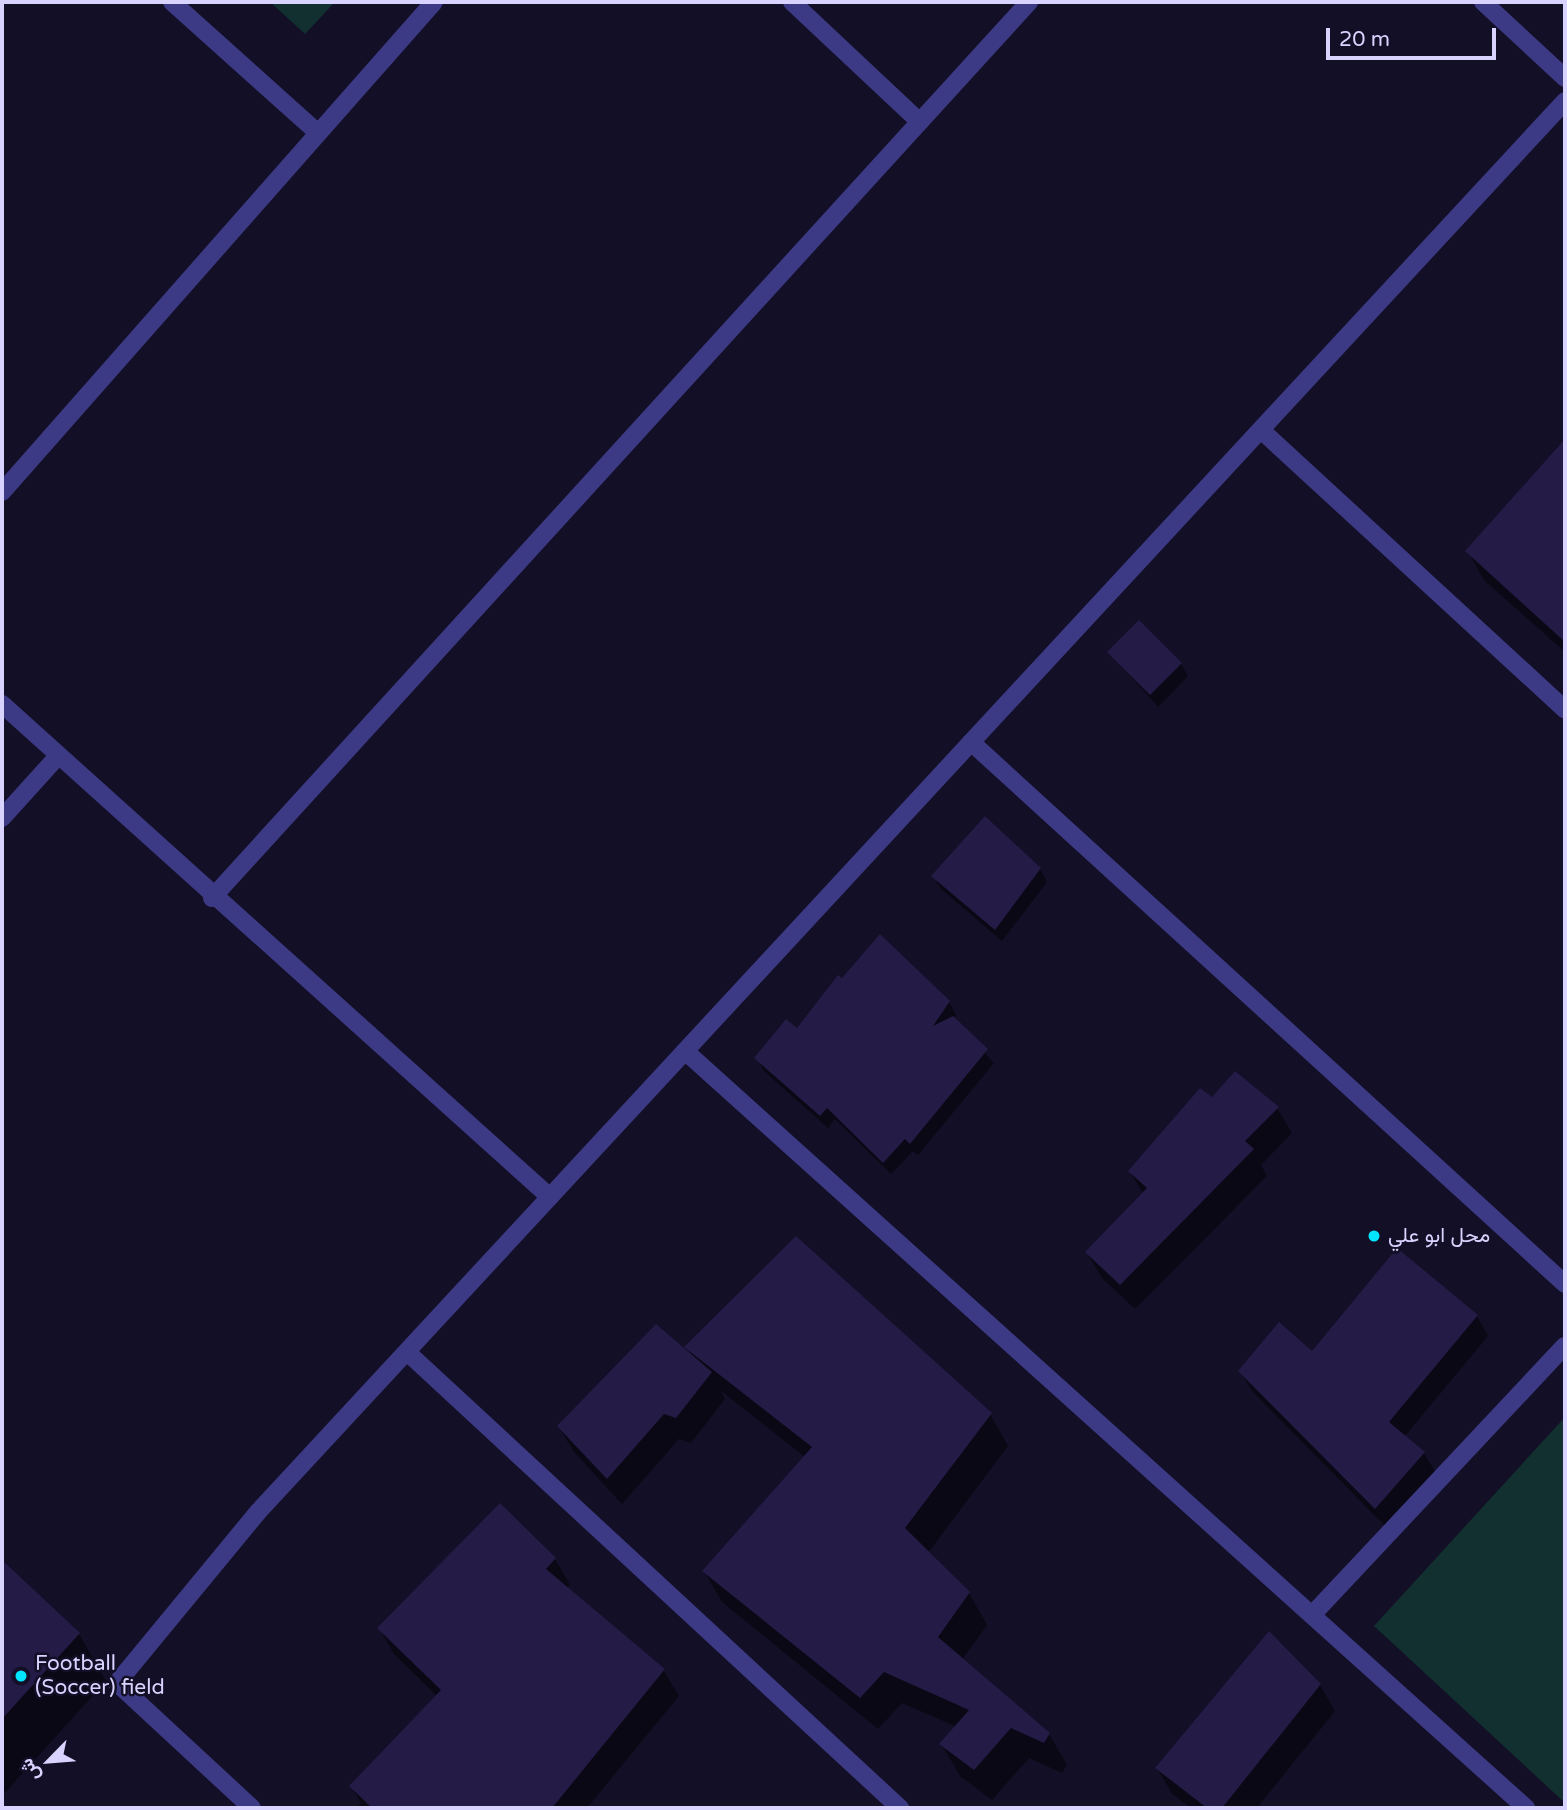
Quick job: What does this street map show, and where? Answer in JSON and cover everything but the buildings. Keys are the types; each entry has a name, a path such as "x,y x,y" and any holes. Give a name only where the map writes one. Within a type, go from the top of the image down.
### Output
{"street":[{"path":"172,2 318,133"},
{"path":"2,492 434,2"},
{"path":"792,2 920,122"},
{"path":"212,898 1029,2"},
{"path":"1483,2 1565,78"},
{"path":"252,1808 117,1683 258,1512 1565,101"},
{"path":"1261,430 1565,710"},
{"path":"2,704 212,898 550,1197"},
{"path":"971,742 1565,1284"},
{"path":"2,818 58,756"},
{"path":"685,1051 1526,1808"},
{"path":"1312,1615 1565,1346"},
{"path":"407,1352 900,1808"}],"green space":[{"path":"270,2 335,2 305,34"},
{"path":"1565,1417 1565,1803 1374,1626"}],"place":[{"name":"محل ابو علي","path":"1374,1236"},
{"name":"Football (Soccer) field","path":"21,1676"}]}
